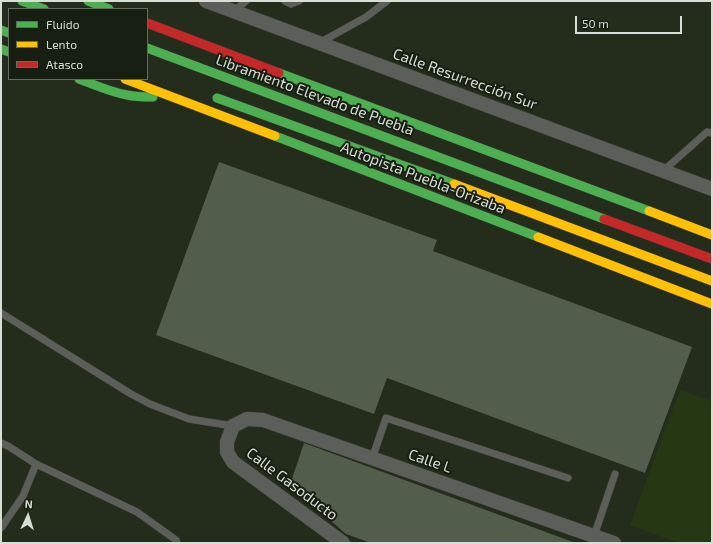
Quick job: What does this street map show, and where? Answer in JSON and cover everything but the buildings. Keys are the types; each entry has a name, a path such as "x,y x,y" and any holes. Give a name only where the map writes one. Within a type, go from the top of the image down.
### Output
{"highway":[{"path":"22,1 41,8"},
{"path":"88,1 106,8"},
{"path":"148,23 712,235"},
{"name":"Libramiento Elevado de Puebla","path":"148,48 712,259"},
{"path":"81,80 106,90 137,97 168,96"},
{"name":"Autopista Puebla-Orizaba","path":"128,80 712,304"},
{"path":"210,96 463,187 712,281"}],"street":[{"name":"Calle Resurrección Sur","path":"206,1 712,190"},
{"name":"Calle L","path":"234,426 247,419 263,420 614,543"},
{"name":"Calle Gasoducto","path":"234,426 227,442 227,452 233,462 343,543"}],"lane":[{"path":"234,12 246,1"},
{"path":"284,1 291,4 299,1"},
{"path":"319,43 366,17 387,1"},
{"path":"663,171 710,131"},
{"path":"1,313 130,394 150,404 189,419 234,426"},
{"path":"372,459 386,418 568,478"},
{"path":"1,443 36,464 137,512 176,540 177,543"},
{"path":"1,528 23,496 36,464"},
{"path":"594,536 615,474"}],"shaded area":[{"path":"1,1 712,1 712,543 1,543"}],"green space":[{"path":"680,390 712,401 712,543 679,543 630,525"}],"traffic: fast":[{"path":"22,1 41,8"},
{"path":"88,1 106,8"},
{"path":"1,30 8,33"},
{"path":"148,48 604,219"},
{"path":"1,49 8,52"},
{"path":"279,73 649,211"},
{"path":"82,80 121,94 137,97 153,97"},
{"path":"217,98 454,184"},
{"path":"275,136 538,237"}],"traffic: slow":[{"path":"128,80 275,136"},
{"path":"454,184 712,281"},
{"path":"649,211 712,235"},
{"path":"538,237 712,304"}],"traffic: jam":[{"path":"148,23 279,73"},
{"path":"604,219 712,259"}]}
